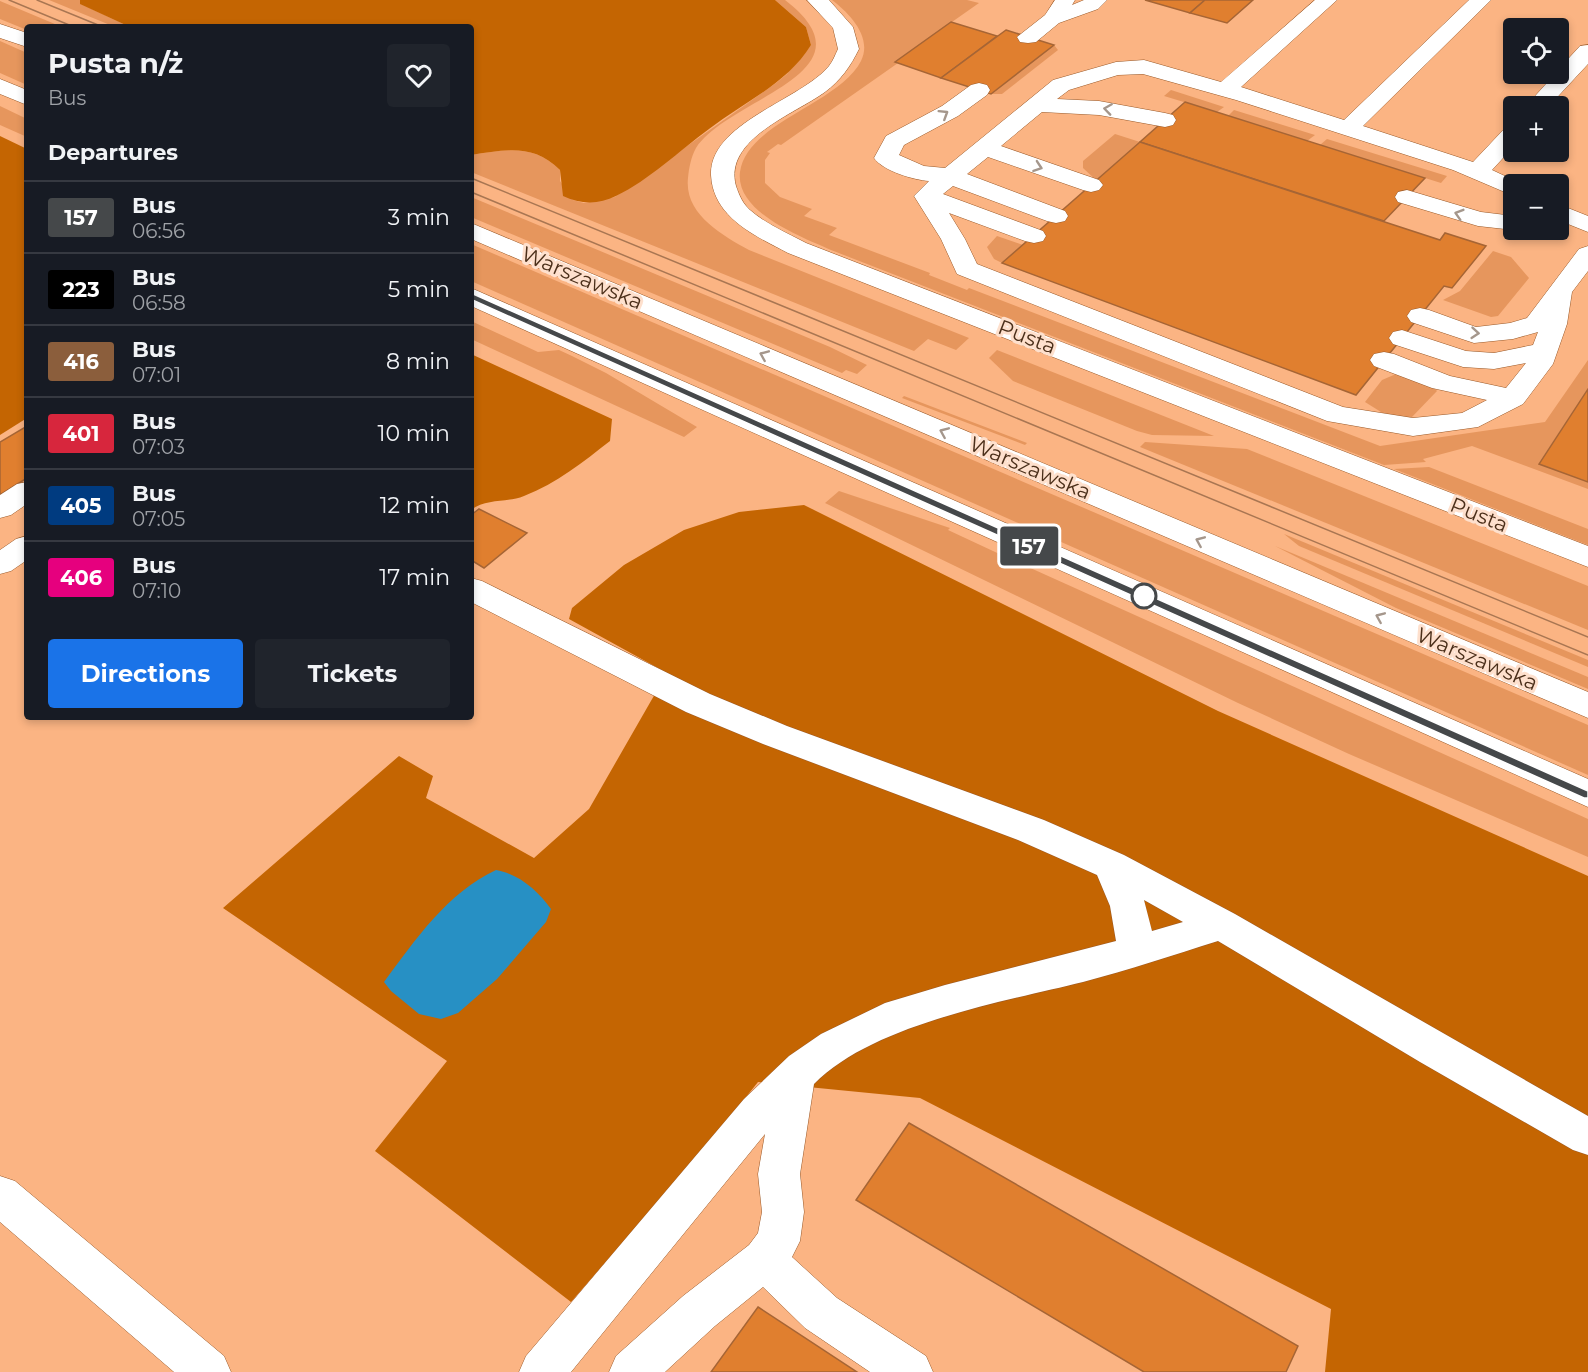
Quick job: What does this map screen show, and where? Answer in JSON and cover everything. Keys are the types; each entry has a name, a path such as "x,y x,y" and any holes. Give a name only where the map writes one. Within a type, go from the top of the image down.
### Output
{"main road":[{"name":"Pusta","path":"816,0 831,11 846,31 848,52 844,62 814,89 739,139 725,157 722,175 726,195 740,214 797,248 949,284 1588,557"},
{"path":"1052,19 1065,0"},
{"path":"1028,37 1052,19 1091,5 1097,0"},
{"path":"1225,90 1327,0"},
{"path":"1348,128 1481,0"},
{"path":"0,30 24,40"},
{"path":"1546,96 1588,51"},
{"path":"938,186 1061,86 1116,69 1144,67 1348,128 1477,172 1503,184"},
{"path":"956,82 916,114 894,141 886,158 919,173 938,186 1046,225"},
{"path":"0,86 24,97"},
{"path":"894,141 950,111 979,90"},
{"path":"1038,105 1099,108 1165,120"},
{"path":"1477,172 1503,144"},
{"path":"985,148 1091,185"},
{"path":"938,186 953,240 949,284 1336,415 1413,427 1468,421 1521,388 1539,364 1554,324 1559,291"},
{"path":"1407,197 1478,219 1503,222"},
{"path":"1569,216 1588,225"},
{"path":"1569,229 1588,231"},
{"name":"Warszawska","path":"474,231 1588,706"},
{"path":"1420,316 1474,335 1513,331 1536,324 1588,254"},
{"path":"474,297 1588,794"},
{"path":"1521,388 1442,382 1393,349 1494,361 1543,351"},
{"path":"0,508 24,493"},
{"path":"0,564 24,548"},
{"path":"474,591 698,703 775,735 1031,830 1111,865 1222,925 1463,1067 1588,1137"},
{"path":"1111,865 1130,905 1136,951"},
{"path":"542,1372 758,1112 795,1075 835,1046 885,1020 1222,925"},
{"path":"632,1372 699,1311 764,1259 778,1241 783,1212 779,1174 795,1075"},
{"path":"0,1196 208,1372"},
{"path":"764,1259 821,1313 910,1372"}],"shaded area":[{"path":"49,0 80,0 81,4 124,24 108,24"},
{"path":"80,0 775,0 806,27 811,45 790,71 777,82 722,119 652,174 616,196 603,201 589,202 576,201 563,196 560,170 550,161 539,156 518,150 474,154 474,24 123,24 80,4"},
{"path":"775,0 785,0 810,25 816,47 807,65 789,82 713,130 696,148 690,163 688,178 688,191 692,202 707,222 749,250 969,338 956,350 928,339 914,351 474,173 474,154 518,150 550,161 560,170 560,181 573,200 584,203 615,197 787,74 811,45 806,27"},
{"path":"832,0 967,0 979,3 895,62 898,63 781,145 778,144 767,152 770,153 765,160 765,183 780,197 812,209 804,216 837,228 829,235 930,273 929,275 967,290 969,288 1380,446 1545,422 1588,360 1588,389 1539,463 1588,482 1588,489 1472,446 1423,459 1426,462 1384,465 831,250 772,221 748,199 741,186 740,172 746,155 776,126 834,89 850,76 861,61 864,52 862,35 857,26"},
{"path":"0,1 55,24 24,24 24,29 0,19"},
{"path":"0,41 24,52 24,84 0,73"},
{"path":"1054,45 1058,50 1002,94 991,94"},
{"path":"1171,90 1224,107 1217,112 1164,96"},
{"path":"0,106 24,118 24,136 0,125"},
{"path":"1234,110 1315,135 1307,141 1228,116"},
{"path":"1115,134 1140,142 1097,181 1083,168 1083,161"},
{"path":"0,136 24,148 24,420 0,435"},
{"path":"1327,139 1447,176 1441,183 1320,145"},
{"path":"474,198 830,347 867,365 857,374 846,370 842,373 474,218"},
{"path":"997,236 1023,245 1002,263 994,259 987,247"},
{"path":"474,245 1588,725 1588,775 474,282"},
{"path":"1493,251 1511,257 1529,278 1498,316 1491,317 1443,300 1460,291"},
{"path":"474,322 538,352 559,350 606,373 697,427 684,437 474,340"},
{"path":"997,350 1214,436 1152,435 1137,431 1013,381 989,358"},
{"path":"474,355 612,419 610,441 569,472 536,491 517,498 474,508"},
{"path":"1396,374 1433,387 1437,391 1410,419 1389,417 1365,402 1382,380"},
{"path":"904,396 1027,443 1025,445 902,398"},
{"path":"1145,442 1247,449 1588,586 1588,630 1140,447"},
{"path":"1429,467 1588,529 1588,545 1394,469"},
{"path":"839,491 950,528 948,530 1008,558 1588,819 1588,857 1349,754 1238,703 825,503"},
{"path":"804,505 1218,711 1588,876 1588,1372 1325,1372 1331,1309 920,1098 758,1082 719,1131 571,1302 375,1151 447,1061 223,908 399,756 433,776 426,798 534,858 589,809 667,673 569,619 572,608 624,565 684,530 739,512"},
{"path":"1284,534 1588,660 1588,667 1299,546"},
{"path":"1275,546 1588,677 1588,689 1396,608"}],"water":[{"path":"496,870 520,879 540,896 551,909 546,922 497,979 458,1013 441,1019 419,1014 391,991 384,982 420,934 448,904 479,879"}],"building":[{"path":"1145,0 1205,0 1190,13"},
{"path":"1205,0 1253,0 1227,23 1190,13"},
{"path":"951,22 997,36 941,78 895,62"},
{"path":"1006,30 1054,45 991,94 941,78"},
{"path":"1185,102 1425,178 1384,221 1140,142"},
{"path":"1140,142 1440,240 1445,233 1486,246 1452,288 1444,286 1356,395 1002,263"},
{"path":"1588,389 1588,482 1539,464"},
{"path":"24,428 24,480 0,495 0,442"},
{"path":"479,509 527,533 484,568 474,562 474,513"},
{"path":"909,1123 1298,1346 1286,1372 1144,1372 856,1200"},
{"path":"758,1307 857,1372 711,1372"}],"tram line":[{"path":"9,0 67,24"},
{"path":"37,0 96,24"},
{"path":"474,179 1588,637"},
{"path":"474,193 1588,655"}],"bus line":[{"name":"157","path":"474,297 1588,794"}]}
